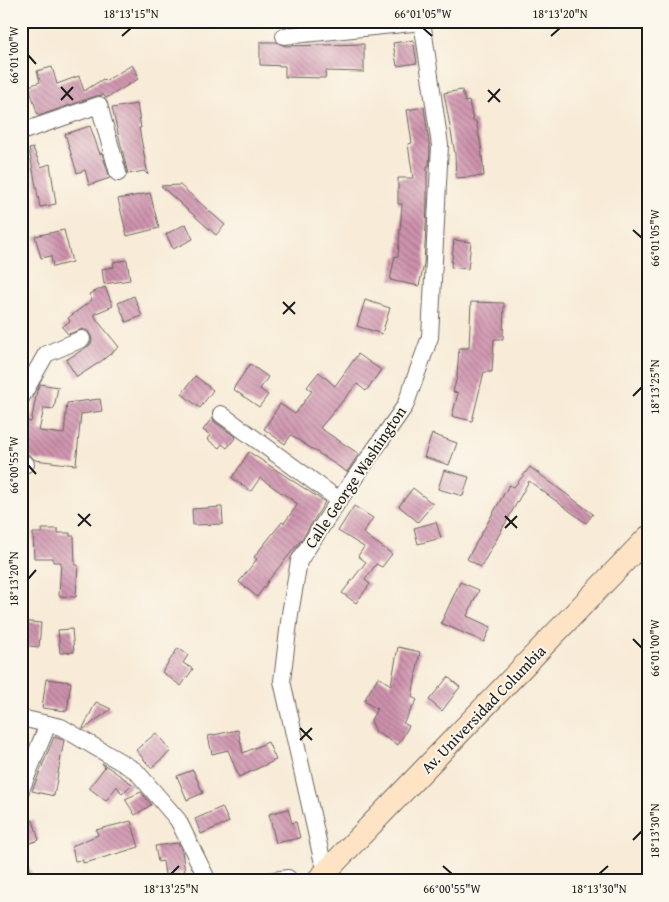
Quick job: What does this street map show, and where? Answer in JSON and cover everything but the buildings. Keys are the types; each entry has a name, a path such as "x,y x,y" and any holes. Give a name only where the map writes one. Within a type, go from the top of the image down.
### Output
{"main road":[{"name":"Av. Universidad Columbia","path":"322,876 648,537"}],"street":[{"path":"284,36 422,22"},
{"name":"Calle George Washington","path":"322,876 322,859 282,680 299,560 405,406 430,337 440,145 422,22"},
{"path":"21,132 99,105 118,173"},
{"path":"21,398 46,354 82,339"},
{"path":"221,414 339,500"},
{"path":"21,718 60,727 136,771 178,820 208,881"},
{"path":"21,790 48,724"},
{"path":"268,881 288,878"}]}
